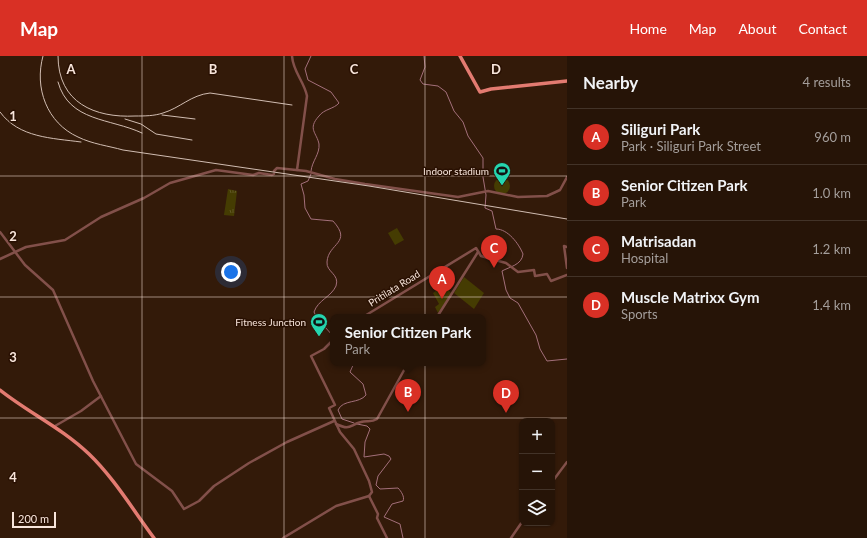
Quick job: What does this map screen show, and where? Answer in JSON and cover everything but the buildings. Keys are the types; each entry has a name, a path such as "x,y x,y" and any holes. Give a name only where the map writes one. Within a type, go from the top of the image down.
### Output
{"main road":[{"path":"460,56 480,92 491,89 567,81"},
{"path":"0,391 19,405 55,426 87,452 109,477 153,538"},
{"path":"0,391 21,408 55,428 87,454 104,471"}],"street":[{"path":"292,56 294,70 305,88 307,99 297,170"},
{"path":"0,259 15,251 65,240 101,217 144,198 170,183 216,170 253,175 259,173 272,176 278,168 306,171 335,179 458,197 488,191 518,197 547,196 560,190 567,177"},
{"path":"0,232 24,265 52,290 69,330 136,464 142,470 162,482 172,491 184,509 199,501 214,486 287,442 335,422 346,427 377,419 406,366"},
{"path":"567,247 564,246 567,268"},
{"name":"Pritilata Road","path":"368,314 476,248 478,252"},
{"path":"439,314 478,252 482,257 506,263 519,272 534,270 535,276 547,274 551,281 567,275"},
{"path":"283,538 336,506 369,496 372,492 362,465 354,449 342,435 335,422 329,408 335,405 311,356 324,350 330,343"},
{"path":"55,426 81,411 101,396"},
{"path":"555,478 567,462"},
{"path":"369,496 378,514 377,518 387,538"},
{"path":"511,538 519,526"}],"green space":[{"name":"Indoor stadium","path":"502,178 509,183 510,186 505,193 502,194 495,189 494,186 499,179"},
{"path":"228,189 237,191 234,216 224,215"},
{"path":"397,228 404,240 395,245 388,233"},
{"path":"464,277 484,293 474,309 454,293"},
{"path":"444,285 451,293 438,313 435,307 439,304 433,293"}],"waterway":[{"path":"311,56 305,69 308,80 331,92 339,103 326,110 315,120 313,128 318,140 319,148 311,171"},
{"path":"424,56 425,67 420,80 423,84 438,86 446,92 454,111 463,122 468,136 483,158 483,177 486,195 485,208 492,211 496,229 509,234 519,246 523,254 518,263 502,271 506,290 510,298 518,303 536,335 540,349 547,361 567,359"},
{"path":"311,174 308,181 301,184 305,208 311,219 333,221 339,228 341,234 338,243 328,256 327,262 327,265 335,276 337,282 336,286 334,290 318,304 314,312 317,318 330,333"},
{"path":"353,366 350,372 363,384 366,395 359,400 344,404 338,410 342,419 354,423"},
{"path":"357,424 367,426 370,429 365,442 364,457 384,454 389,456 391,459 378,476 376,485 380,489 398,488 402,494 403,501 392,504 384,517 400,524 403,538"}],"railway":[{"path":"43,56 40,80 42,92 51,114 67,131 89,141 123,150 369,186 567,219"},
{"path":"58,56 60,72 64,85 72,96 93,110 106,114 120,116 156,115 169,111 197,96 210,93 292,105"},
{"path":"58,82 63,95 71,105 81,112 142,133"},
{"path":"0,112 8,121 26,132 48,138 81,142"},
{"path":"162,115 195,119"},
{"path":"125,119 141,124 156,134 192,140"}],"place":[{"name":"Indoor stadium","path":"502,186"},
{"name":"Matrisadan","path":"494,268"},
{"name":"Siliguri Park","path":"442,299"},
{"name":"Fitness Junction","path":"319,337"},
{"name":"Senior Citizen Park","path":"408,412"},
{"name":"Muscle Matrixx Gym","path":"506,413"}]}
